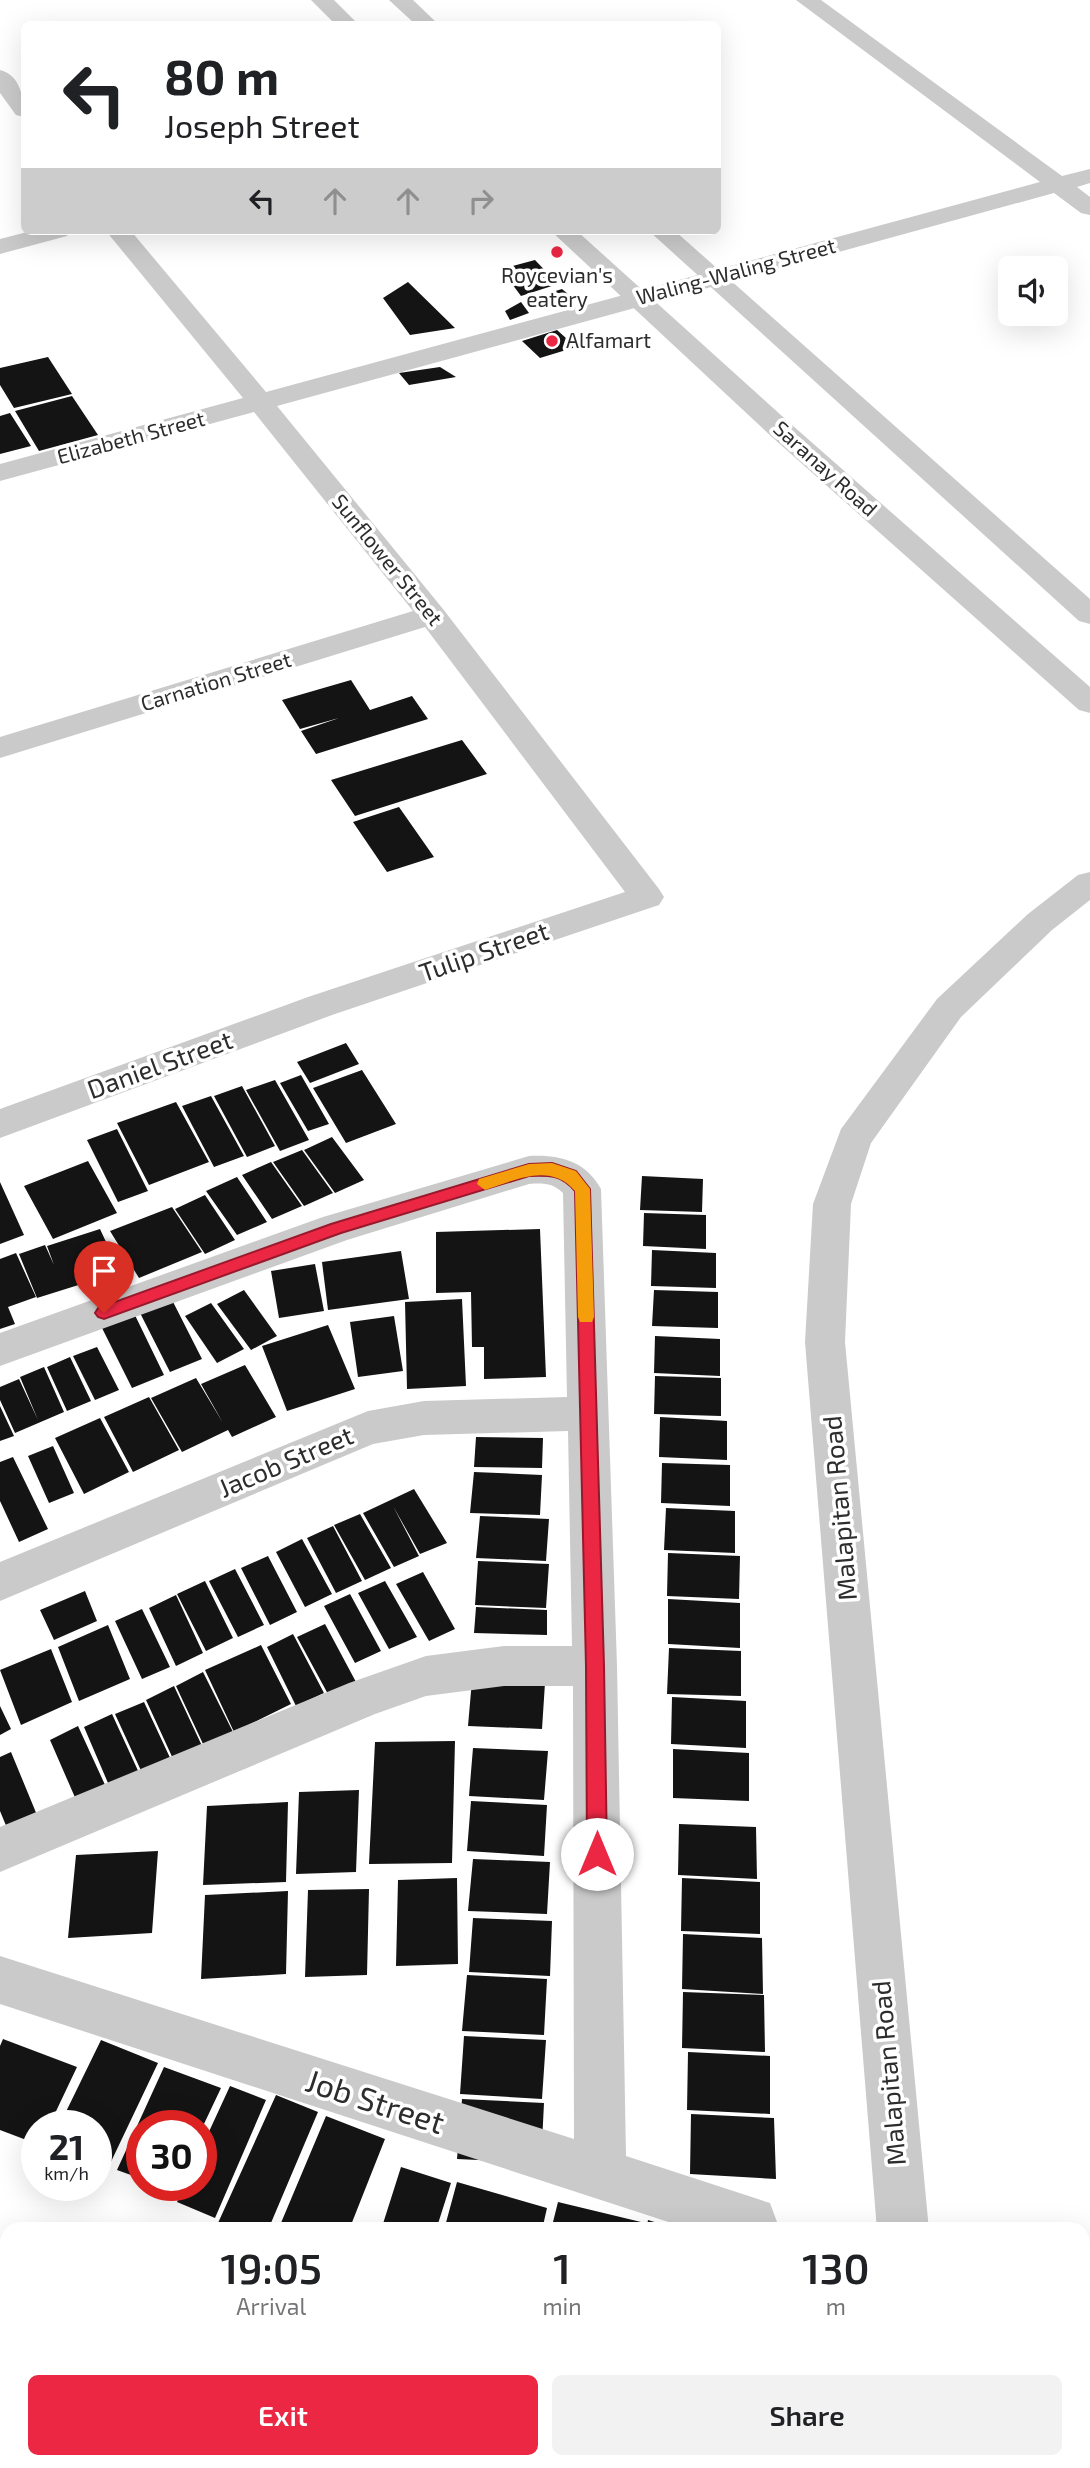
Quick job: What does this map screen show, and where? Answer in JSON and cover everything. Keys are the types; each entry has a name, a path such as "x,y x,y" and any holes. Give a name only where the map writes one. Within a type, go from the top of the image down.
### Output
{"street":[{"path":"322,0 343,21"},
{"path":"400,0 424,21"},
{"path":"807,0 1090,208"},
{"path":"0,77 21,106"},
{"name":"Waling-Waling Street","path":"261,403 1090,176"},
{"path":"0,247 44,235"},
{"name":"Sunflower Street","path":"121,235 432,615 647,897"},
{"name":"Saranay Road","path":"567,235 635,300 1090,704"},
{"path":"665,235 1090,615"},
{"name":"Elizabeth Street","path":"0,473 261,403"},
{"name":"Carnation Street","path":"0,748 432,615"},
{"name":"Malapitan Road","path":"902,2222 825,1342 832,1204 854,1139 949,1008 1040,922 1090,883"},
{"name":"Tulip Street","path":"320,1006 647,897"},
{"name":"Daniel Street","path":"0,1124 320,1006"},
{"path":"0,1350 337,1228 529,1170 552,1168 570,1175 582,1189 595,1666 600,2175"},
{"name":"Jacob Street","path":"0,1582 368,1428 424,1418 588,1413"},
{"path":"0,1850 365,1697 426,1676 504,1666 595,1666"},
{"name":"Job Street","path":"0,1980 751,2222"}],"building":[{"path":"535,260 558,284 521,296 501,269"},
{"path":"408,282 455,328 410,335 383,298"},
{"path":"562,289 575,300 545,310 530,299"},
{"path":"521,302 529,313 510,320 505,311"},
{"path":"557,330 576,347 540,358 522,341"},
{"path":"48,357 72,394 14,408 0,385 0,368"},
{"path":"440,367 456,377 409,385 399,373"},
{"path":"72,396 98,435 39,451 15,411"},
{"path":"10,413 31,446 0,454 0,416"},
{"path":"351,680 370,710 412,696 428,719 316,754 301,731 339,718 300,729 282,700"},
{"path":"462,740 487,774 355,816 331,780"},
{"path":"399,807 434,857 387,872 353,822"},
{"path":"346,1043 359,1064 310,1083 297,1062"},
{"path":"362,1070 396,1124 346,1143 313,1088"},
{"path":"301,1075 329,1124 308,1131 280,1083"},
{"path":"275,1080 309,1140 280,1151 246,1090"},
{"path":"242,1086 275,1146 247,1157 214,1096"},
{"path":"211,1096 244,1156 214,1167 182,1106"},
{"path":"176,1102 209,1162 149,1185 117,1123"},
{"path":"117,1129 148,1191 118,1202 87,1140"},
{"path":"332,1137 364,1180 335,1193 304,1150"},
{"path":"302,1150 333,1193 304,1206 273,1162"},
{"path":"88,1161 117,1213 53,1239 24,1186"},
{"path":"271,1162 302,1206 272,1219 242,1175"},
{"path":"642,1176 703,1179 702,1212 640,1210"},
{"path":"237,1177 267,1222 237,1235 206,1191"},
{"path":"0,1182 24,1235 0,1244"},
{"path":"205,1195 235,1240 205,1254 175,1209"},
{"path":"172,1207 202,1252 139,1278 110,1231"},
{"path":"644,1213 706,1215 706,1249 643,1246"},
{"path":"100,1229 120,1272 37,1298 19,1254 45,1245 54,1265 47,1246"},
{"path":"540,1229 546,1377 484,1379 484,1347 472,1347 471,1292 436,1293 436,1232"},
{"path":"652,1250 716,1253 716,1288 651,1286"},
{"path":"401,1251 409,1299 328,1310 322,1262"},
{"path":"16,1253 36,1297 8,1307 15,1324 0,1329 0,1259"},
{"path":"315,1264 324,1311 279,1318 271,1271"},
{"path":"244,1290 277,1336 251,1350 217,1304"},
{"path":"654,1290 718,1292 718,1328 652,1326"},
{"path":"169,1294 202,1359 170,1372 137,1307"},
{"path":"462,1299 466,1386 407,1389 405,1302"},
{"path":"211,1303 244,1349 217,1363 185,1316"},
{"path":"132,1309 164,1375 132,1388 99,1322"},
{"path":"394,1316 403,1371 358,1377 350,1322"},
{"path":"328,1325 355,1389 287,1411 262,1346"},
{"path":"655,1336 720,1339 720,1376 654,1373"},
{"path":"97,1347 119,1390 95,1400 73,1356"},
{"path":"70,1357 91,1401 67,1411 47,1367"},
{"path":"245,1365 276,1417 232,1437 228,1430 182,1452 151,1398 196,1378 223,1423 201,1384"},
{"path":"44,1367 64,1412 15,1433 0,1400 0,1387 19,1379 38,1420 20,1377"},
{"path":"655,1376 721,1378 721,1416 654,1414"},
{"path":"149,1397 179,1450 133,1472 104,1417"},
{"path":"0,1406 14,1436 0,1441"},
{"path":"660,1417 727,1421 727,1460 659,1457"},
{"path":"100,1418 129,1472 84,1494 55,1438"},
{"path":"476,1437 543,1438 542,1468 474,1467"},
{"path":"53,1446 74,1493 49,1503 28,1456"},
{"path":"13,1457 48,1529 19,1542 0,1501 0,1462"},
{"path":"662,1463 730,1465 730,1506 661,1503"},
{"path":"474,1472 542,1475 540,1515 470,1513"},
{"path":"414,1489 447,1543 420,1554 393,1506 419,1556 394,1567 363,1513"},
{"path":"666,1508 735,1511 735,1553 664,1550"},
{"path":"360,1514 391,1568 365,1580 334,1525"},
{"path":"480,1516 549,1519 546,1561 476,1558"},
{"path":"333,1526 362,1581 336,1593 307,1538"},
{"path":"302,1539 332,1594 305,1607 276,1552"},
{"path":"668,1553 740,1556 739,1599 667,1596"},
{"path":"268,1556 297,1612 270,1625 241,1568"},
{"path":"478,1561 549,1564 546,1608 475,1605"},
{"path":"235,1569 264,1625 238,1637 209,1581"},
{"path":"423,1572 455,1629 429,1641 396,1584"},
{"path":"205,1581 233,1638 206,1651 177,1594"},
{"path":"385,1581 417,1637 389,1649 358,1593"},
{"path":"85,1591 97,1621 54,1640 40,1610"},
{"path":"350,1594 381,1651 355,1663 324,1606"},
{"path":"176,1595 203,1653 176,1666 149,1608"},
{"path":"668,1599 740,1603 740,1648 668,1644"},
{"path":"476,1607 547,1610 547,1635 474,1633"},
{"path":"142,1609 170,1667 142,1679 115,1621"},
{"path":"325,1624 356,1682 329,1696 297,1637"},
{"path":"108,1625 130,1679 79,1701 58,1647"},
{"path":"293,1634 324,1693 296,1706 267,1647"},
{"path":"261,1645 291,1704 234,1732 205,1670"},
{"path":"669,1648 741,1651 741,1696 667,1694"},
{"path":"51,1649 72,1702 21,1725 0,1670"},
{"path":"203,1672 233,1732 204,1746 176,1686"},
{"path":"472,1680 545,1683 542,1729 468,1726"},
{"path":"174,1686 203,1748 174,1761 146,1700"},
{"path":"672,1697 746,1701 746,1748 671,1744"},
{"path":"144,1702 172,1762 143,1775 115,1714"},
{"path":"0,1706 11,1729 0,1735"},
{"path":"112,1714 140,1775 111,1790 84,1727"},
{"path":"78,1726 106,1787 77,1802 50,1740"},
{"path":"455,1741 452,1863 369,1864 375,1742"},
{"path":"473,1748 548,1751 544,1800 469,1796"},
{"path":"673,1749 749,1753 749,1801 673,1798"},
{"path":"11,1752 37,1815 7,1828 0,1811 0,1757"},
{"path":"359,1790 356,1872 296,1874 299,1792"},
{"path":"471,1801 547,1805 544,1856 467,1851"},
{"path":"288,1802 286,1882 203,1885 207,1806"},
{"path":"679,1824 756,1827 757,1879 678,1875"},
{"path":"158,1851 152,1933 68,1938 76,1855"},
{"path":"473,1859 550,1862 547,1914 468,1911"},
{"path":"457,1878 458,1964 396,1966 398,1880"},
{"path":"682,1878 760,1882 760,1934 681,1931"},
{"path":"369,1889 367,1975 305,1977 308,1890"},
{"path":"288,1891 286,1974 201,1979 205,1895"},
{"path":"473,1918 552,1921 550,1976 469,1972"},
{"path":"683,1934 762,1938 763,1994 682,1989"},
{"path":"467,1975 547,1979 544,2035 462,2031"},
{"path":"683,1992 764,1995 765,2052 682,2048"},
{"path":"464,2036 546,2040 542,2099 460,2094"},
{"path":"3,2039 77,2067 57,2110 21,2110 21,2138 0,2130 0,2046"},
{"path":"101,2040 158,2063 136,2110 126,2110 126,2130 112,2160 112,2110 67,2110"},
{"path":"688,2052 770,2056 770,2114 687,2110"},
{"path":"164,2067 221,2088 211,2110 144,2110"},
{"path":"230,2086 266,2100 215,2218 177,2202 217,2201 217,2114"},
{"path":"276,2095 318,2112 271,2222 218,2222"},
{"path":"462,2099 544,2103 541,2163 457,2159"},
{"path":"691,2114 774,2118 776,2179 690,2174"},
{"path":"326,2116 385,2139 352,2222 281,2222"},
{"path":"126,2150 126,2173 117,2170"},
{"path":"401,2167 451,2183 439,2222 384,2222"},
{"path":"457,2182 547,2208 544,2222 446,2222"},
{"path":"558,2202 641,2222 553,2222"}],"slow traffic":[{"path":"485,1184 529,1170 552,1168 570,1175 582,1189 586,1317"}],"place":[{"name":"Roycevian's eatery","path":"557,252"},
{"name":"Alfamart","path":"552,341"}],"route":[{"path":"104,1313 337,1228 529,1170 552,1168 570,1175 582,1189 595,1666 597,1854"}]}
